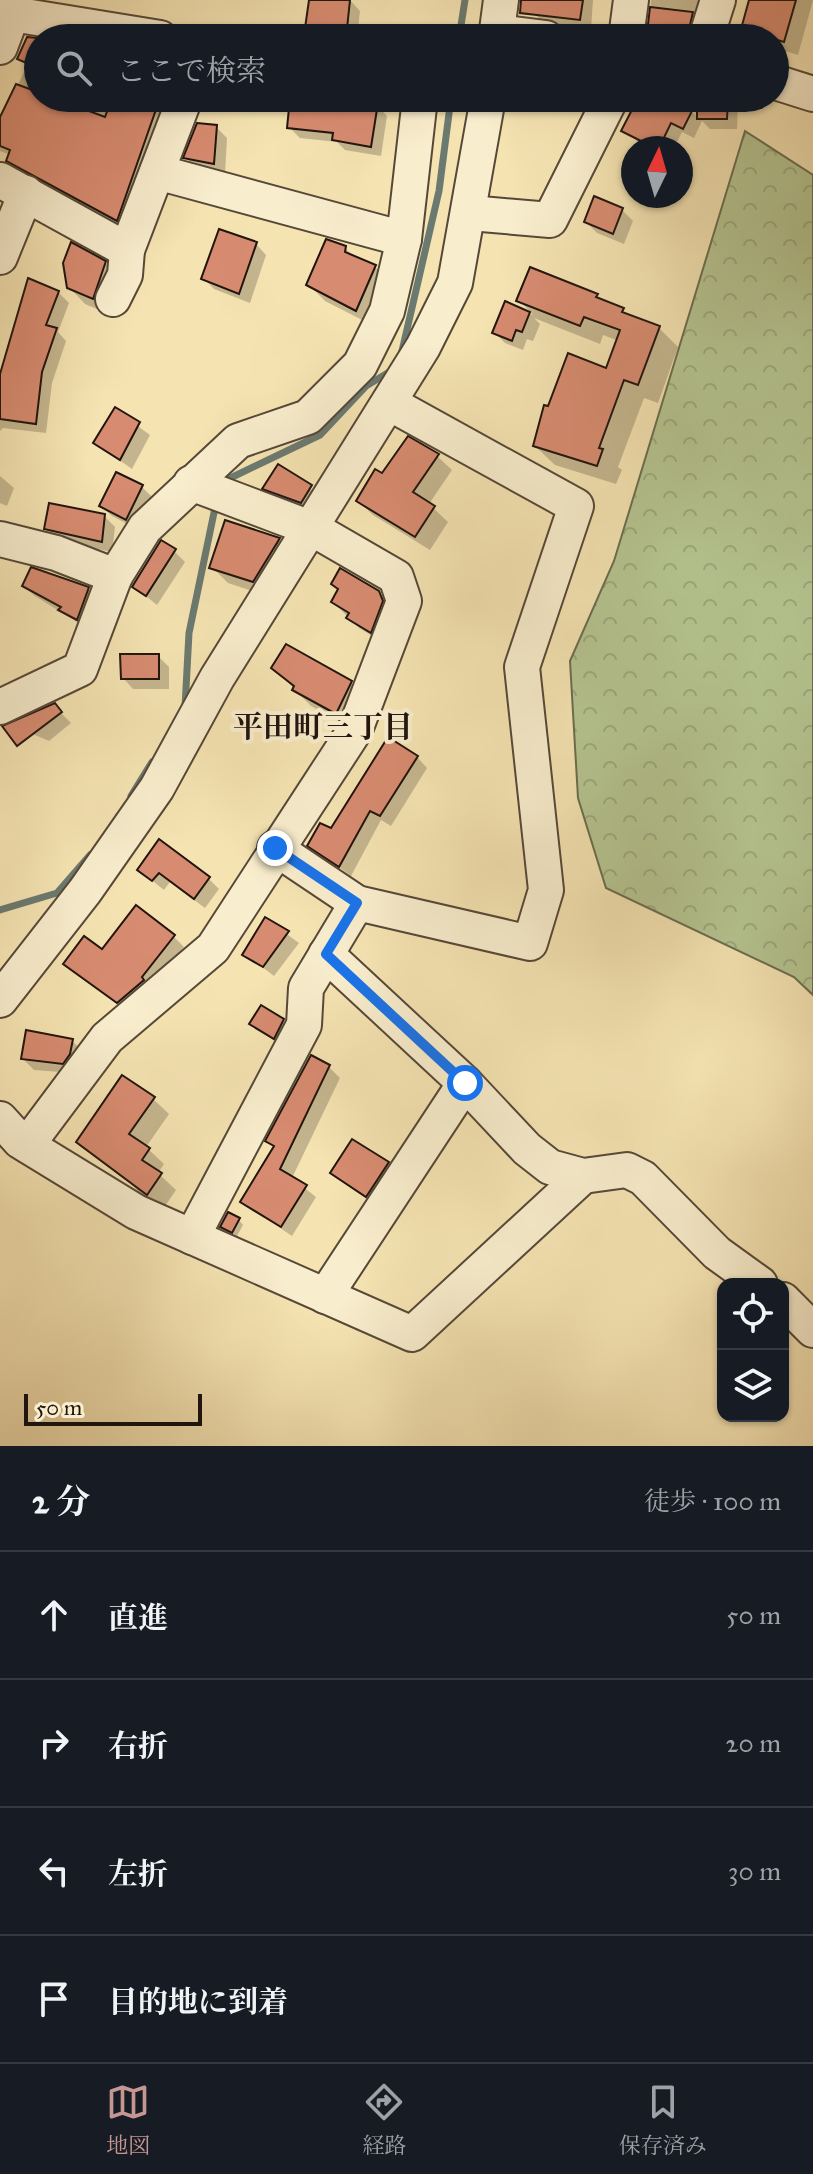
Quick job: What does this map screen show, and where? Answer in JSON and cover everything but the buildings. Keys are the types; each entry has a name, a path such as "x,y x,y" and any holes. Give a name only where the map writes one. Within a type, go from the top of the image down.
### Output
{"street":[{"path":"628,24 631,0"},
{"path":"710,24 718,0"},
{"path":"0,47 6,14 70,24"},
{"path":"789,86 813,94"},
{"path":"113,299 125,275 127,250 180,112"},
{"path":"0,707 80,669 115,576 145,528 207,490 238,441 308,417 360,365 387,311 404,239 418,112"},
{"path":"0,1000 85,891 157,788 217,678 391,404 455,283 486,112"},
{"path":"470,213 550,220 604,112"},
{"path":"157,172 404,239"},
{"path":"0,257 13,187 127,250"},
{"path":"275,848 357,903 530,943 546,890 522,667 576,506 391,404"},
{"path":"27,1145 107,1038 213,948 275,848 355,730 404,601 396,577 313,529 207,490"},
{"path":"0,539 56,553 115,576"},
{"path":"192,1237 304,1025 306,988 357,903"},
{"path":"326,954 465,1083 527,1149 550,1167 583,1176 615,1169 643,1178 717,1253 752,1278"},
{"path":"325,1296 465,1083"},
{"path":"0,1119 27,1145 136,1212 412,1334 583,1176"},
{"path":"789,1306 813,1330"}],"green space":[{"path":"745,131 813,175 813,995 794,977 606,888 578,798 570,661 614,561"}],"waterway":[{"path":"461,24 465,0"},
{"path":"402,351 439,191 449,112"},
{"path":"220,483 320,435 366,386 391,371"},
{"path":"185,707 189,633 216,503"},
{"path":"131,796 152,762"},
{"path":"0,910 57,893 90,855"}],"district":[{"name":"平田町三丁目","path":"323,727"}],"route":[{"path":"275,848 357,903 326,954 465,1083"}]}
